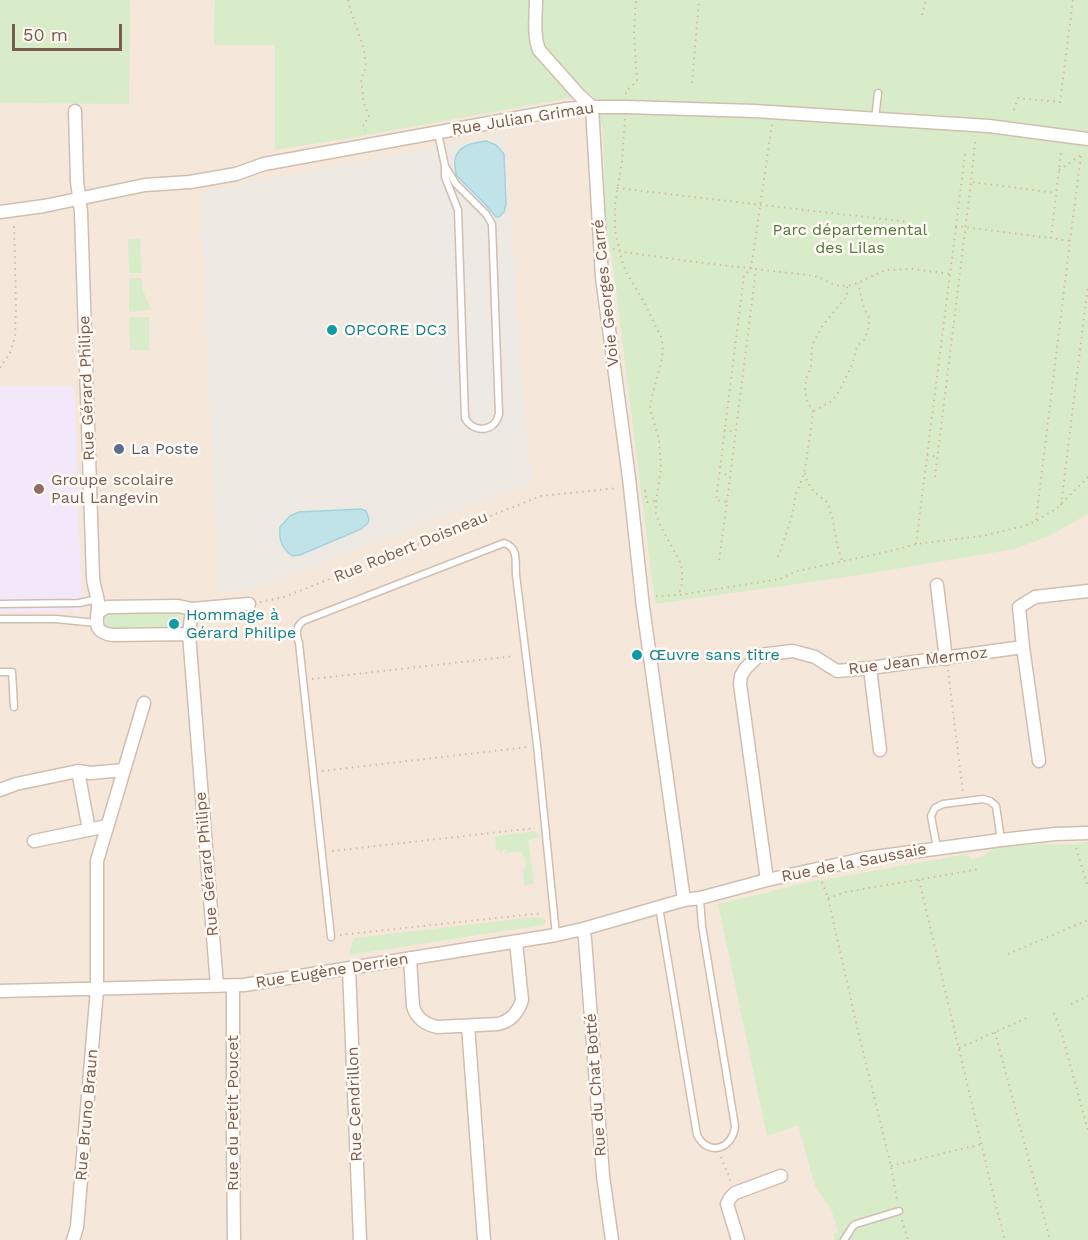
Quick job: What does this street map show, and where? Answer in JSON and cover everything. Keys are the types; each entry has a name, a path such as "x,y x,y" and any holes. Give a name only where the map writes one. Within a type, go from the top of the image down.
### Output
{"street":[{"path":"536,0 535,30 539,50 592,107"},
{"name":"Rue Julian Grimau","path":"0,212 80,199 145,185 202,180 236,174 264,164 566,109 592,107 626,106 875,118 994,127 1088,139"},
{"name":"Voie Georges Carré","path":"592,107 602,277 643,605 684,900"},
{"name":"Rue Gérard Philipe","path":"75,111 77,181 82,224 93,578 97,611"},
{"path":"937,585 946,659"},
{"path":"1039,761 1019,607 1035,597 1088,591"},
{"path":"189,634 106,634 100,631 97,611 107,607 178,606 192,609 249,604"},
{"name":"Rue Gérard Philipe","path":"192,609 189,634 217,986"},
{"name":"Rue Jean Mermoz","path":"767,880 740,684 745,669 759,655 793,651 815,657 837,671 946,659 1023,647"},
{"path":"870,668 880,750"},
{"name":"Rue Bruno Braun","path":"73,1240 77,1227 97,989 97,861 144,703"},
{"path":"78,771 88,830"},
{"path":"0,790 16,784 78,771 90,773 124,771"},
{"path":"34,841 107,826"},
{"name":"Rue de la Saussaie","path":"659,907 867,858 1001,840 1088,833"},
{"name":"Rue Eugène Derrien","path":"0,991 244,985 583,930 659,907"},
{"name":"Rue du Chat Botté","path":"583,930 603,1176 612,1240"},
{"path":"410,958 413,1006 415,1013 426,1023 434,1026 468,1026 505,1022 520,1008 522,992 516,942"},
{"name":"Rue Cendrillon","path":"349,968 360,1240"},
{"name":"Rue du Petit Poucet","path":"233,986 234,1240"},
{"path":"468,1026 484,1240"},
{"path":"738,1240 727,1204 730,1198 735,1193 781,1176"}],"lane":[{"path":"875,118 878,93"},
{"path":"438,133 445,177 458,210 465,418 474,428 487,429 493,426 499,414 492,224 486,214 456,184 445,166"},
{"path":"331,937 296,632 298,626 303,621 504,543 509,544 515,552 556,935"},
{"path":"0,604 79,603 97,611"},
{"path":"0,619 57,619 97,611"},
{"path":"0,672 12,672 14,707"},
{"path":"937,848 931,816 936,808 943,804 984,799 990,801 996,806 1001,840"},
{"path":"659,907 697,1135 707,1147 718,1148 731,1140 735,1133 735,1126 702,926 700,898"},
{"path":"844,1240 856,1224 899,1211"}],"path":[{"path":"348,0 364,49 366,67 361,80 364,104 369,116 363,124 365,131"},
{"path":"626,100 626,91 637,81 634,33 636,0"},
{"path":"692,83 699,0"},
{"path":"922,15 926,0"},
{"path":"1014,110 1018,98 1060,102 1073,0"},
{"path":"727,502 716,500 724,430 744,275 751,268 774,112"},
{"path":"626,114 614,218 615,231 626,272 644,302 663,346 662,359 650,404 659,440 661,468 656,513 658,523 680,562 682,583 679,595"},
{"path":"935,477 975,142"},
{"path":"1051,238 1061,152"},
{"path":"916,544 965,154"},
{"path":"1036,521 1081,155 1059,170"},
{"path":"971,182 1056,193"},
{"path":"617,188 909,222"},
{"path":"0,368 10,352 15,337 13,211"},
{"path":"956,226 1070,241"},
{"path":"600,250 610,248 818,277 835,285 847,286 885,270 913,269 950,274"},
{"path":"719,560 756,269"},
{"path":"813,412 832,401 840,390 853,362 857,346 864,340 868,331 869,318 858,283"},
{"path":"1060,505 1088,285"},
{"path":"778,557 804,471 813,412 805,391 806,379 811,367 812,345 823,325 847,296 847,286"},
{"path":"724,430 735,432"},
{"path":"927,455 938,457"},
{"path":"804,471 814,492 827,502 842,561"},
{"path":"719,473 730,475"},
{"path":"643,605 654,596 679,595 780,579 797,571 916,544 982,536 1024,526 1060,505 1088,477"},
{"name":"Rue Robert Doisneau","path":"249,604 284,597 541,496 630,487"},
{"path":"303,680 525,654"},
{"path":"946,659 964,802"},
{"path":"313,772 537,746"},
{"path":"323,852 545,827"},
{"path":"1076,848 1088,887"},
{"path":"828,898 846,892 980,869"},
{"path":"820,879 828,898 891,1166 899,1211 908,1240"},
{"path":"919,880 1005,1240"},
{"path":"331,937 553,912"},
{"path":"1008,954 1088,920"},
{"path":"1071,1004 1088,996"},
{"path":"1054,1012 1088,1131"},
{"path":"959,1048 1027,1018"},
{"path":"995,1032 1050,1240"},
{"path":"891,1166 982,1144"},
{"path":"718,1148 735,1193"}],"shaded area":[{"path":"0,0 1088,0 1088,1240 0,1240"},
{"path":"505,134 531,482 250,590 218,592 200,192"},
{"name":"Groupe scolaire Paul Langevin","path":"0,386 74,386 81,591 79,616 72,609 62,610 62,612 0,612"}],"green space":[{"path":"0,0 130,0 129,104 0,103"},
{"name":"Parc départemental des Lilas","path":"215,0 1088,0 1088,514 1051,535 1015,549 853,576 655,604 612,258 606,231 603,130 592,94 275,150 275,45 214,45"},
{"path":"128,239 140,239 142,273 129,273"},
{"path":"129,278 141,278 143,291 152,310 129,312"},
{"path":"129,317 149,317 149,350 130,350"},
{"path":"175,611 181,619 178,629 129,631 104,625 105,616 110,612"},
{"path":"535,831 540,838 528,840 534,884 524,885 525,858 520,851 504,853 506,851 504,849 499,853 500,850 496,850 495,836"},
{"path":"1088,842 1088,1240 835,1240 833,1234 838,1231 831,1209 815,1186 798,1125 767,1136 718,904 818,880 967,854 971,859 982,857 998,845"},
{"path":"534,917 543,918 546,921 543,925 349,955 355,938"}],"water":[{"path":"486,141 496,145 504,154 506,204 504,212 499,217 496,217 456,175 455,162 459,151 467,146"},
{"path":"361,509 366,511 369,519 361,529 300,555 292,556 285,550 280,536 280,527 290,516 299,512"}],"place":[{"name":"OPCORE DC3","path":"332,330"},
{"name":"La Poste","path":"119,449"},
{"name":"Groupe scolaire Paul Langevin","path":"39,489"},
{"name":"Hommage à Gérard Philipe","path":"174,624"},
{"name":"Œuvre sans titre","path":"637,655"}]}
